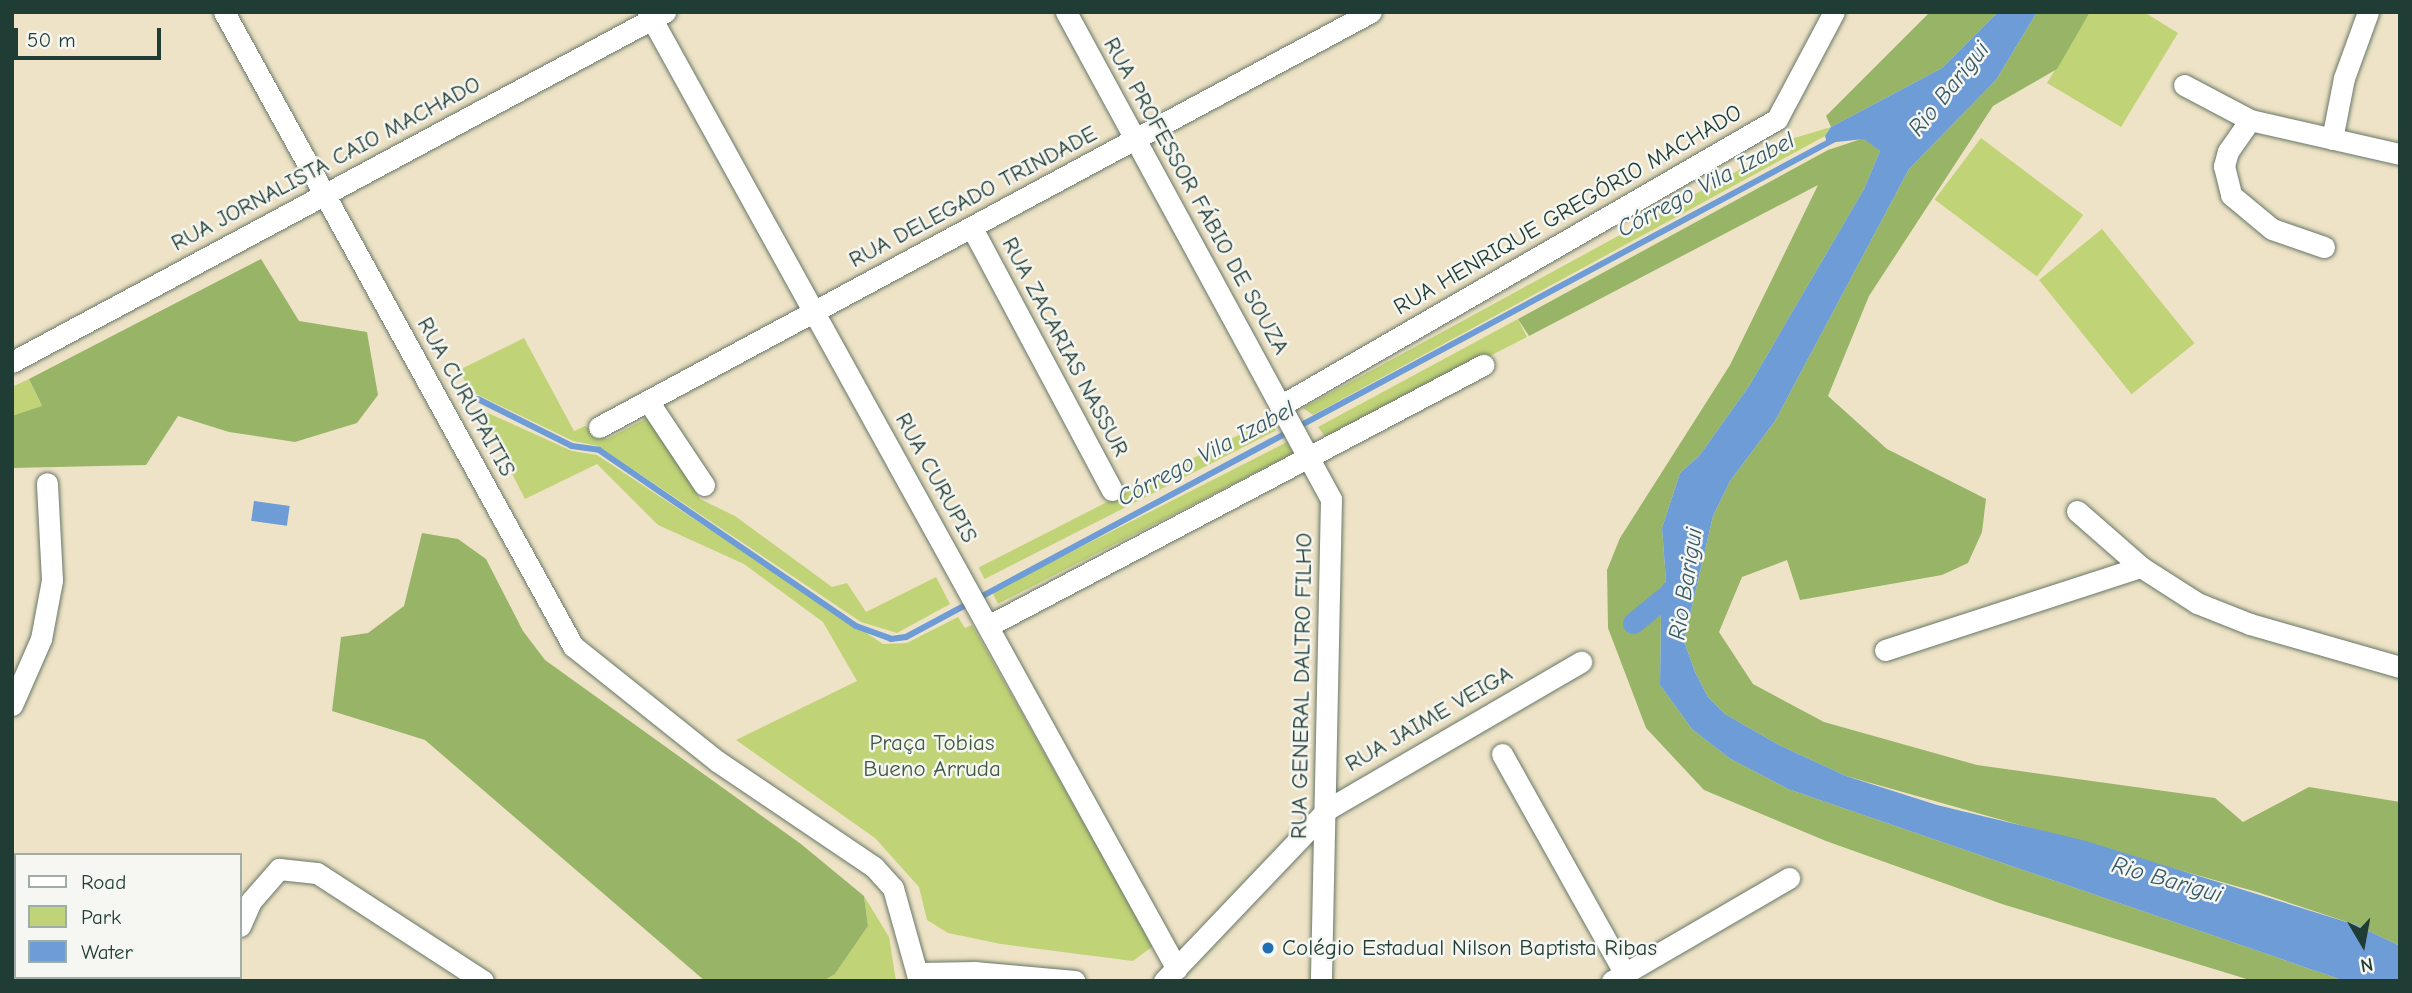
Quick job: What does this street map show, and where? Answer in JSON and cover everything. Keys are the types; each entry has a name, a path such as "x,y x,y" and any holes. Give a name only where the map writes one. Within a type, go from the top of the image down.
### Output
{"street":[{"name":"RUA CURUPAITIS","path":"224,12 573,646 717,761 874,867 893,888 920,977"},
{"name":"RUA PROFESSOR FÁBIO DE SOUZA","path":"1066,12 1285,415"},
{"name":"RUA DELEGADO TRINDADE","path":"599,427 1371,12"},
{"name":"RUA HENRIQUE GREGÓRIO MACHADO","path":"1285,415 1777,119 1834,12"},
{"path":"2332,139 2347,68 2368,12"},
{"name":"RUA JORNALISTA CAIO MACHADO","path":"12,362 655,15"},
{"name":"RUA CURUPIS","path":"655,15 814,312 985,622 1171,975"},
{"path":"2184,85 2250,120 2400,154"},
{"path":"2250,120 2228,151 2224,166 2231,195 2272,229 2324,247"},
{"name":"RUA ZACARIAS NASSUR","path":"972,228 1112,490"},
{"path":"985,622 1305,452 1483,365"},
{"path":"648,401 704,485"},
{"name":"RUA GENERAL DALTRO FILHO","path":"1285,415 1331,499 1328,809 1321,981"},
{"path":"12,705 41,639 52,580 47,483"},
{"path":"2077,510 2141,567 2176,592 2226,616 2400,667"},
{"path":"1885,650 2141,567"},
{"name":"RUA JAIME VEIGA","path":"1171,975 1328,809 1581,662"},
{"path":"1502,754 1618,977 1789,878"},
{"path":"242,921 251,901 279,869 317,873 483,981"},
{"path":"920,977 974,972 1074,981"}],"green space":[{"path":"1930,12 1998,12 1942,68 1831,127 1826,116"},
{"path":"2037,12 2090,12 2057,69 1993,106 1869,296 1828,396 1887,449 1986,499 1982,532 1968,563 1942,575 1800,600 1787,560 1742,577 1719,632 1753,684 1824,722 1977,765 2215,798 2243,822 2309,787 2400,802 2400,946 2356,925 2257,892 1846,776 1779,745 1725,714 1708,697 1695,672 1684,641 1713,516 1730,481 1775,421 1909,169 1996,80"},
{"path":"2090,12 2144,12 2178,33 2121,127 2047,83"},
{"path":"1831,127 1825,136 1313,415 1303,408 1750,164 1781,142"},
{"path":"1864,138 1880,151 1864,189 1749,386 1699,456 1680,473 1662,528 1666,581 1655,594 1661,618 1660,685 1692,729 1729,758 1788,789 2345,981 2253,981 2002,904 1826,841 1704,790 1646,728 1608,628 1607,570 1620,538 1730,365 1818,185 1529,336 1518,319 1828,150"},
{"path":"1981,138 2083,215 2037,277 1935,199"},
{"path":"2102,229 2195,343 2132,394 2039,280"},
{"path":"261,259 299,321 367,332 378,395 357,423 295,442 229,432 178,416 146,465 12,468 12,416 42,406 29,379"},
{"path":"1518,319 1527,337 1327,439 1318,427"},
{"path":"524,338 574,431 585,426 607,439 649,417 700,499 735,516 832,587 847,583 866,612 936,577 950,604 897,633 861,622 598,446 573,441 470,391 459,370"},
{"path":"29,379 59,443 12,466 12,387"},
{"name":"Praça Tobias Bueno Arruda","path":"479,409 572,451 597,455 883,644 907,643 958,617 965,628 972,625 1153,946 1133,961 1001,944 948,933 927,920 919,887 875,838 736,740 857,681 823,622 744,564 658,525 597,464 525,499"},
{"path":"1270,419 1276,431 985,579 979,567"},
{"path":"1287,442 1293,454 998,604 992,592"},
{"path":"422,533 458,539 486,559 523,631 545,660 801,844 864,896 868,926 835,974 823,981 705,981 425,740 332,711 341,637 368,633 404,606"},
{"path":"864,896 889,937 896,981 823,981 835,974 868,926"}],"water":[{"name":"Rio Barigui","path":"1998,12 2037,12 1996,80 1909,169 1775,421 1730,481 1713,516 1684,641 1695,672 1708,697 1725,714 1779,745 1846,776 1937,805 2086,841 2356,925 2400,946 2400,981 2345,981 1788,789 1729,758 1692,729 1660,685 1661,618 1655,594 1666,581 1662,528 1680,473 1699,456 1749,386 1864,189 1880,151 1864,139 1827,143 1825,136 1831,127 1942,68"},
{"path":"254,501 290,506 287,526 251,521"}],"waterway":[{"name":"Córrego Vila Izabel","path":"478,399 572,446 599,450 856,626 891,639 906,637 1833,140"},
{"name":"Rio Barigui","path":"1633,623 1677,587"}],"place":[{"name":"Colégio Estadual Nilson Baptista Ribas","path":"1268,948"}]}
